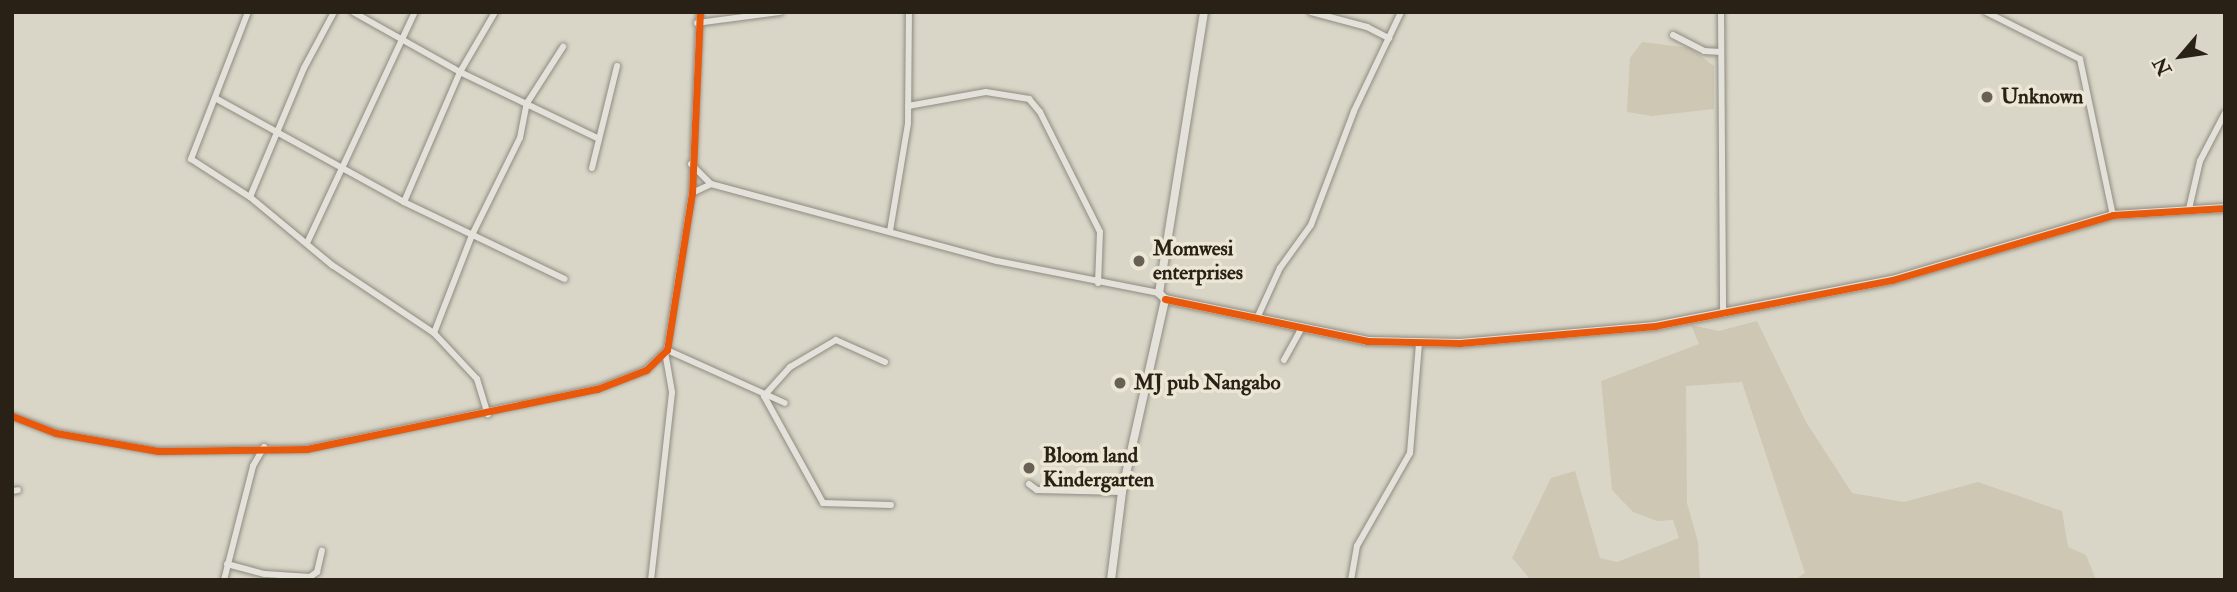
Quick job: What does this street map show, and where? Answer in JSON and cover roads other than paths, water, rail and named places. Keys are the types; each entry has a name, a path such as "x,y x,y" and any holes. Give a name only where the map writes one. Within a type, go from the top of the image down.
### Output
{"street":[{"path":"248,12 191,159 250,197 308,241 332,265 434,333 477,379 488,414"},
{"path":"250,197 334,12"},
{"path":"353,12 460,72 599,139"},
{"path":"308,241 415,12"},
{"path":"404,202 460,72 495,12"},
{"path":"651,580 672,391 666,351 692,193 691,164 700,12"},
{"path":"698,23 780,12"},
{"path":"890,231 899,198 908,106 909,12"},
{"path":"1111,580 1122,492 1162,296 1204,12"},
{"path":"1311,12 1367,27 1389,38"},
{"path":"1258,316 1280,268 1311,225 1354,111 1401,12"},
{"path":"1721,12 1723,314"},
{"path":"1986,12 2080,59 2113,215"},
{"path":"1673,35 1704,51 1721,52"},
{"path":"434,333 472,235 520,138 527,103 563,47"},
{"path":"592,168 617,66"},
{"path":"908,106 986,92 1029,99 1040,112 1100,232 1098,283"},
{"path":"215,98 404,202 565,279"},
{"path":"2189,209 2200,161 2225,113"},
{"path":"691,164 711,184 1098,283 1367,341 1419,344 1655,326 1892,280 2113,215 2225,208"},
{"path":"692,193 711,184"},
{"path":"1284,360 1302,327"},
{"path":"764,396 790,367 836,340 885,362"},
{"path":"1351,580 1357,546 1410,453 1419,344"},
{"path":"666,351 785,403"},
{"path":"12,416 56,433 159,451 219,453 264,447 306,449 488,414 614,384 646,370 666,351"},
{"path":"764,396 823,503 891,505"},
{"path":"224,580 253,466 264,447"},
{"path":"1029,484 1037,490 1122,492"},
{"path":"227,564 265,574 310,577 317,572 322,551"}],"place":[{"name":"Unknown","path":"1987,97"},
{"name":"Momwesi enterprises","path":"1139,261"},
{"name":"MJ pub Nangabo","path":"1120,383"},
{"name":"Bloom land Kindergarten","path":"1029,468"}]}
